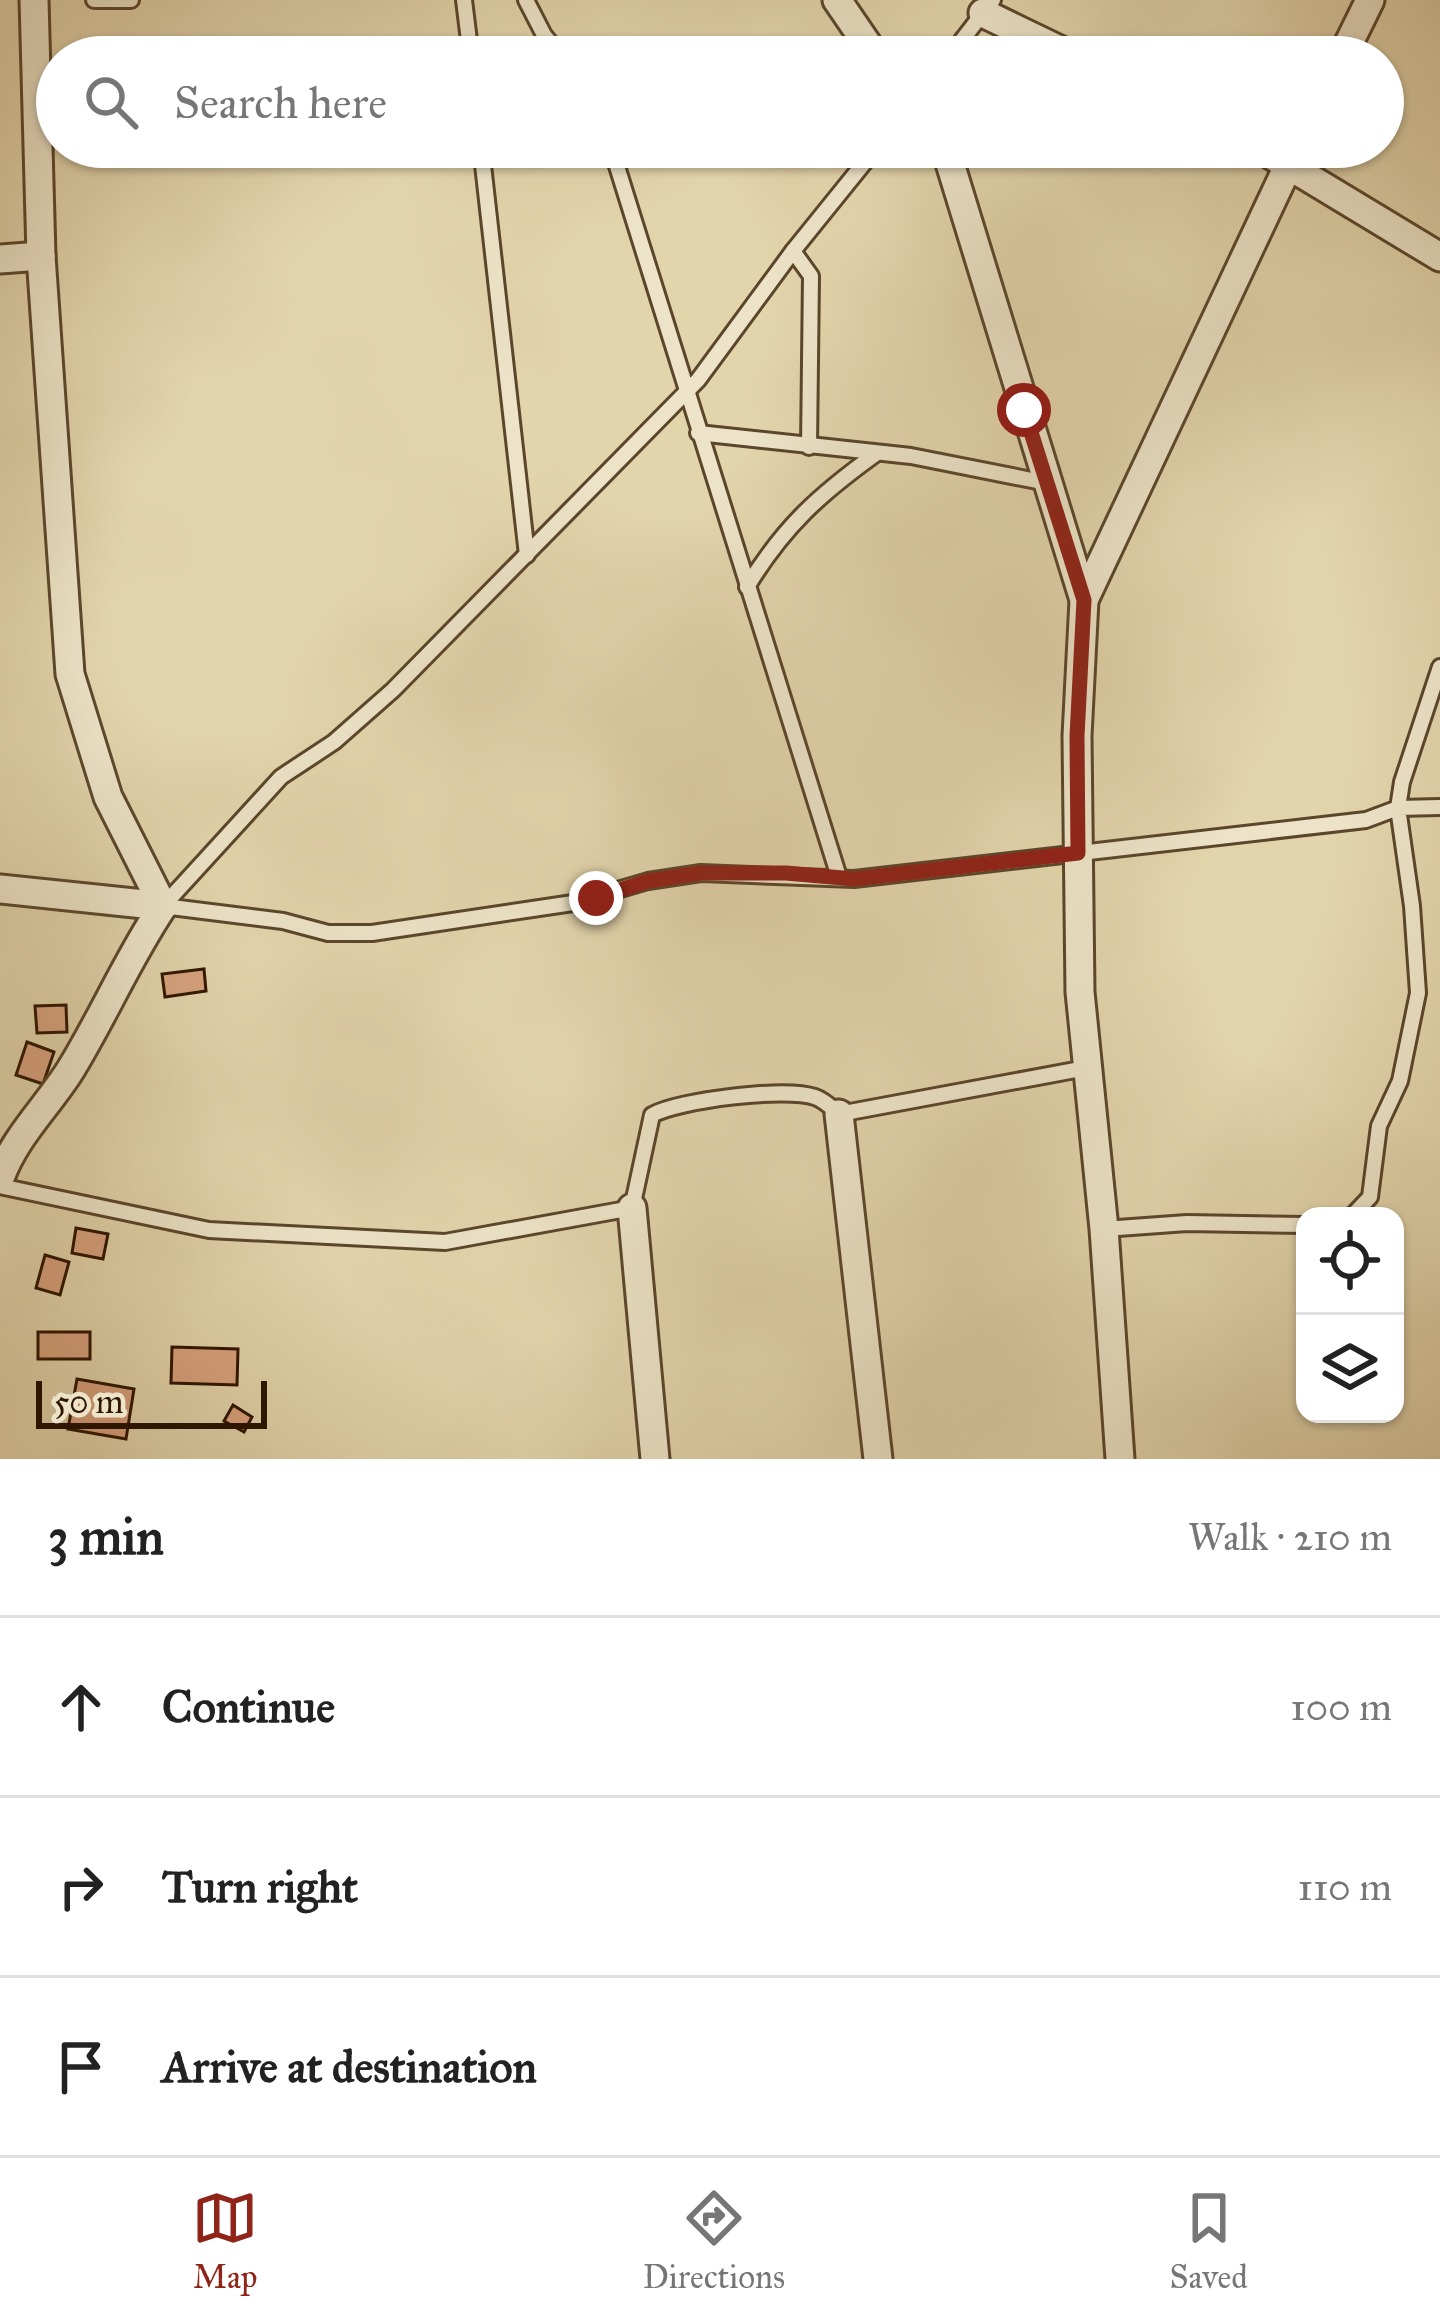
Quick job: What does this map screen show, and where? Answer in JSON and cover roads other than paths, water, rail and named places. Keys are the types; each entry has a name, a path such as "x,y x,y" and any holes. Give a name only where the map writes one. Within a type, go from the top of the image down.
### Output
{"street":[{"path":"34,0 36,73"},
{"path":"837,0 862,36"},
{"path":"1352,36 1370,0"},
{"path":"988,6 1039,36"},
{"path":"39,168 70,674 108,797 163,906"},
{"path":"951,168 1084,600 1077,736 1079,992 1104,1229 1120,1459"},
{"path":"1084,600 1286,168"},
{"path":"1310,168 1440,257"},
{"path":"0,259 41,256"},
{"path":"0,889 163,906"},
{"path":"0,1182 17,1142 55,1095 128,959 163,906"},
{"path":"839,1114 878,1459"},
{"path":"632,1208 655,1459"}],"lane":[{"path":"94,0 131,0"},
{"path":"464,0 468,36"},
{"path":"526,0 545,36"},
{"path":"965,36 988,6"},
{"path":"483,168 527,555"},
{"path":"618,168 839,877"},
{"path":"163,906 280,777 334,742 393,690 688,391 860,168"},
{"path":"793,251 811,276 809,447"},
{"path":"698,433 957,463 1047,483"},
{"path":"747,586 770,549 820,494 877,453"},
{"path":"1361,1207 1370,1197 1378,1126 1400,1082 1418,993 1398,808 1440,667"},
{"path":"163,906 283,921 328,933 372,933 573,903 648,881 701,873 854,879 1366,820 1398,808 1440,807"},
{"path":"0,1182 209,1230 445,1242 632,1208 652,1115 670,1105 807,1096 818,1098 839,1114 1087,1068"},
{"path":"1104,1229 1187,1223 1296,1226"}]}
